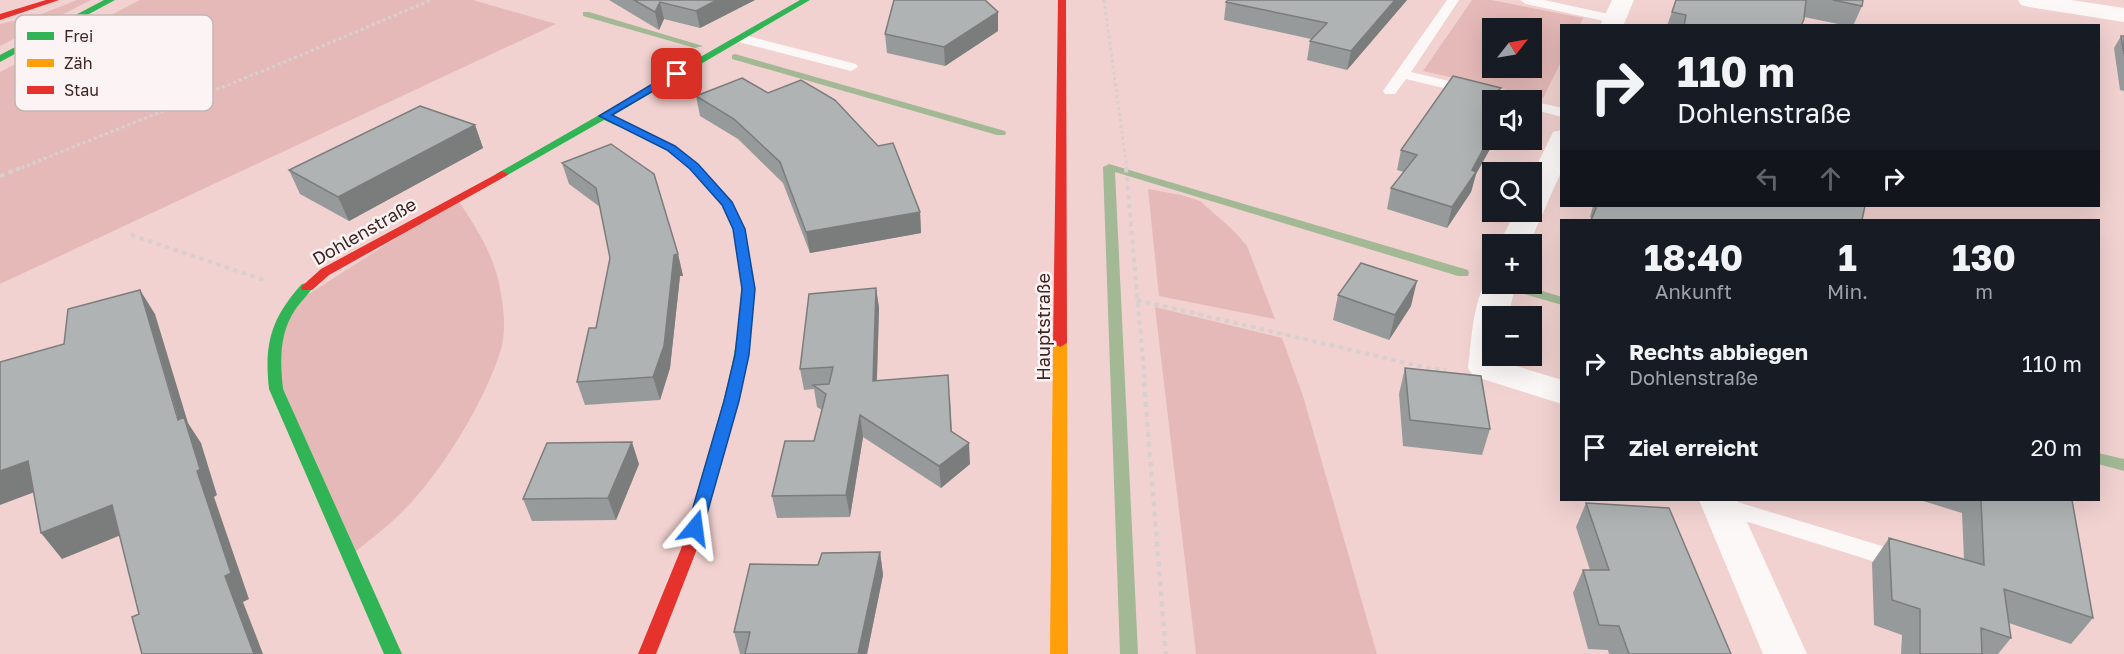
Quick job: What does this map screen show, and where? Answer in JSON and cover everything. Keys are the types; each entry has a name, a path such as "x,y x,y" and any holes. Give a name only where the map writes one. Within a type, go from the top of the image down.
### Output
{"street":[{"path":"0,17 55,0"},
{"path":"83,15 111,0"},
{"name":"Dohlenstraße","path":"393,654 276,389 271,365 275,335 287,308 306,286 325,272 806,0"},
{"name":"Hauptstraße","path":"1059,654 1062,0"},
{"path":"2029,0 2124,15"},
{"path":"0,59 15,51"},
{"path":"604,116 671,148 694,166 728,204 739,229 749,289 742,355 731,401 689,549 647,654"},
{"path":"1542,183 1560,142"},
{"path":"1497,294 1493,306 1485,368 1560,391"},
{"path":"1720,502 1785,654"}],"lane":[{"path":"1390,91 1453,0"},
{"path":"1526,0 1616,15"},
{"path":"740,38 851,68"},
{"path":"1402,74 1482,93"},
{"path":"1542,108 1560,112"},
{"path":"1720,502 1898,560"}],"path":[{"path":"213,91 431,0"},
{"path":"1104,0 1129,188 1166,654"},
{"path":"0,176 162,111"},
{"path":"130,235 267,281 306,286"},
{"path":"1137,300 1428,368 1454,371 1485,368"}],"shaded area":[{"path":"77,0 91,0 61,15 39,15"},
{"path":"140,0 473,0 556,24 0,284 0,72 15,64 15,111 213,111 213,15 111,15"},
{"path":"1472,0 1491,0 1583,18 1580,24 1560,24 1560,64 1543,98 1542,90 1507,90 1423,71"},
{"path":"15,21 15,38 0,46 0,24"},
{"path":"1148,189 1200,201 1234,231 1247,246 1275,319 1159,296"},
{"path":"457,199 478,232 495,268 504,314 504,336 501,349 485,391 446,458 417,496 396,518 350,556 276,389 287,308"},
{"path":"1155,307 1282,338 1303,396 1377,654 1196,654"}],"building":[{"path":"634,0 717,0 696,11 660,2 655,12"},
{"path":"894,0 985,0 998,12 944,47 885,34"},
{"path":"1228,0 1395,0 1351,51 1310,41 1327,23 1226,2"},
{"path":"1676,0 1806,0 1802,24 1684,24 1686,15 1672,12"},
{"path":"1833,0 1863,0 1862,6"},
{"path":"2121,36 2124,36 2124,54"},
{"path":"1453,76 1501,88 1482,90 1483,150 1472,170 1476,172 1452,207 1391,188 1417,155 1401,150"},
{"path":"742,78 768,93 801,80 835,100 878,146 893,143 920,212 806,232 780,162 734,119 696,96"},
{"path":"420,106 475,125 338,197 289,170"},
{"path":"611,144 654,174 678,254 674,255 664,346 653,377 577,382 589,328 596,328 610,258 596,188 562,163"},
{"path":"1597,207 1865,207 1862,219 1591,219"},
{"path":"1361,263 1417,281 1395,315 1338,295"},
{"path":"876,288 873,381 948,375 951,431 969,443 939,466 860,415 846,495 772,496 785,441 814,441 826,394 813,385 829,384 833,367 800,369 809,294"},
{"path":"140,290 178,420 184,417 200,469 197,471 231,573 225,576 254,654 142,654 132,617 139,614 112,505 41,533 28,461 0,471 0,362 64,344 68,309"},
{"path":"1405,368 1481,376 1490,429 1410,420"},
{"path":"632,442 608,498 523,499 547,443"},
{"path":"1981,501 2072,501 2093,618 2004,589 2011,638 1981,628 1982,654 1920,654 1920,609 1892,600 1889,538 1984,565"},
{"path":"1586,503 1669,508 1731,654 1629,654 1619,626 1599,625 1583,570 1609,570"},
{"path":"880,552 858,654 745,654 750,632 734,632 750,564 818,565 822,553"}],"waterway":[{"path":"586,14 698,46"},
{"path":"735,57 1001,133"},
{"path":"1129,654 1109,167 1463,273"},
{"path":"1539,294 1560,300"},
{"path":"2100,459 2124,465"}],"traffic: fast":[{"path":"83,15 111,0"},
{"path":"502,174 806,0"},
{"path":"0,59 15,51"},
{"path":"604,116 671,148 694,166 728,204 739,229 749,289 742,355 703,500"},
{"path":"307,287 288,310 277,334 274,359 276,389 393,654"}],"traffic: slow":[{"path":"1059,654 1060,343"}],"traffic: jam":[{"path":"0,17 55,0"},
{"path":"1060,343 1062,0"},
{"path":"307,287 325,272 502,174"},
{"path":"647,654 689,549 703,500"}],"route":[{"path":"677,74 604,116 671,148 694,166 728,204 739,229 749,289 742,355 695,528"}]}
